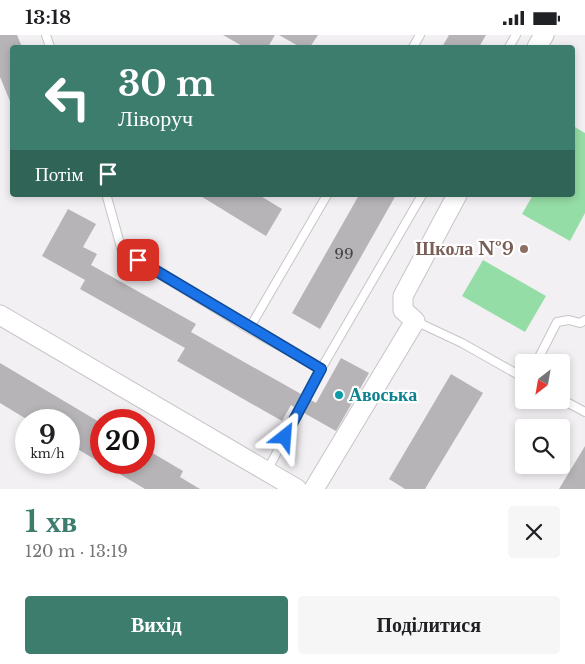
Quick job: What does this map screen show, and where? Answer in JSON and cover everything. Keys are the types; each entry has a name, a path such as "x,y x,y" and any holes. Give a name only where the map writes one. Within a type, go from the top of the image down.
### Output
{"street":[{"path":"314,489 415,321 403,310 403,296 456,197"},
{"path":"0,315 297,489"}],"lane":[{"path":"107,197 122,251 249,329 321,369"},
{"path":"249,329 326,197"},
{"path":"266,471 321,369 421,197"},
{"path":"541,354 557,322 568,320 580,323 585,320"},
{"path":"415,321 462,343 515,373"},
{"path":"570,404 585,413"}],"green space":[{"path":"575,127 585,133 585,213 570,241 522,214 532,197 575,197"},
{"path":"483,260 546,296 525,332 462,296"}],"building":[{"path":"0,35 17,35 21,45 10,45 10,101 0,77"},
{"path":"223,35 275,35 269,45 240,45"},
{"path":"279,35 318,35 311,45 296,45"},
{"path":"449,35 486,35 480,45 443,45"},
{"path":"202,197 262,197 282,209 266,236"},
{"path":"358,197 395,197 320,329 292,313"},
{"path":"68,209 96,224 83,247 97,254 91,265 196,324 191,332 301,394 294,407 291,405 282,421 177,361 185,348 80,289 85,280 42,256"},
{"name":"Авоська","path":"341,358 369,373 336,431 304,413 311,400 316,403"},
{"path":"0,363 77,409 15,409 15,412 0,403"},
{"path":"451,374 483,393 425,489 405,489 389,479"},
{"path":"80,411 90,416 90,456 80,451"},
{"path":"585,446 585,489 559,489 568,474 570,474 570,471"},
{"path":"155,454 183,471 180,477 200,489 145,489 120,474 155,474"}],"place":[{"name":"Школа №9","path":"524,249"},
{"name":"Авоська","path":"339,395"}],"route":[{"path":"138,260 249,329 321,369 285,437"}]}
